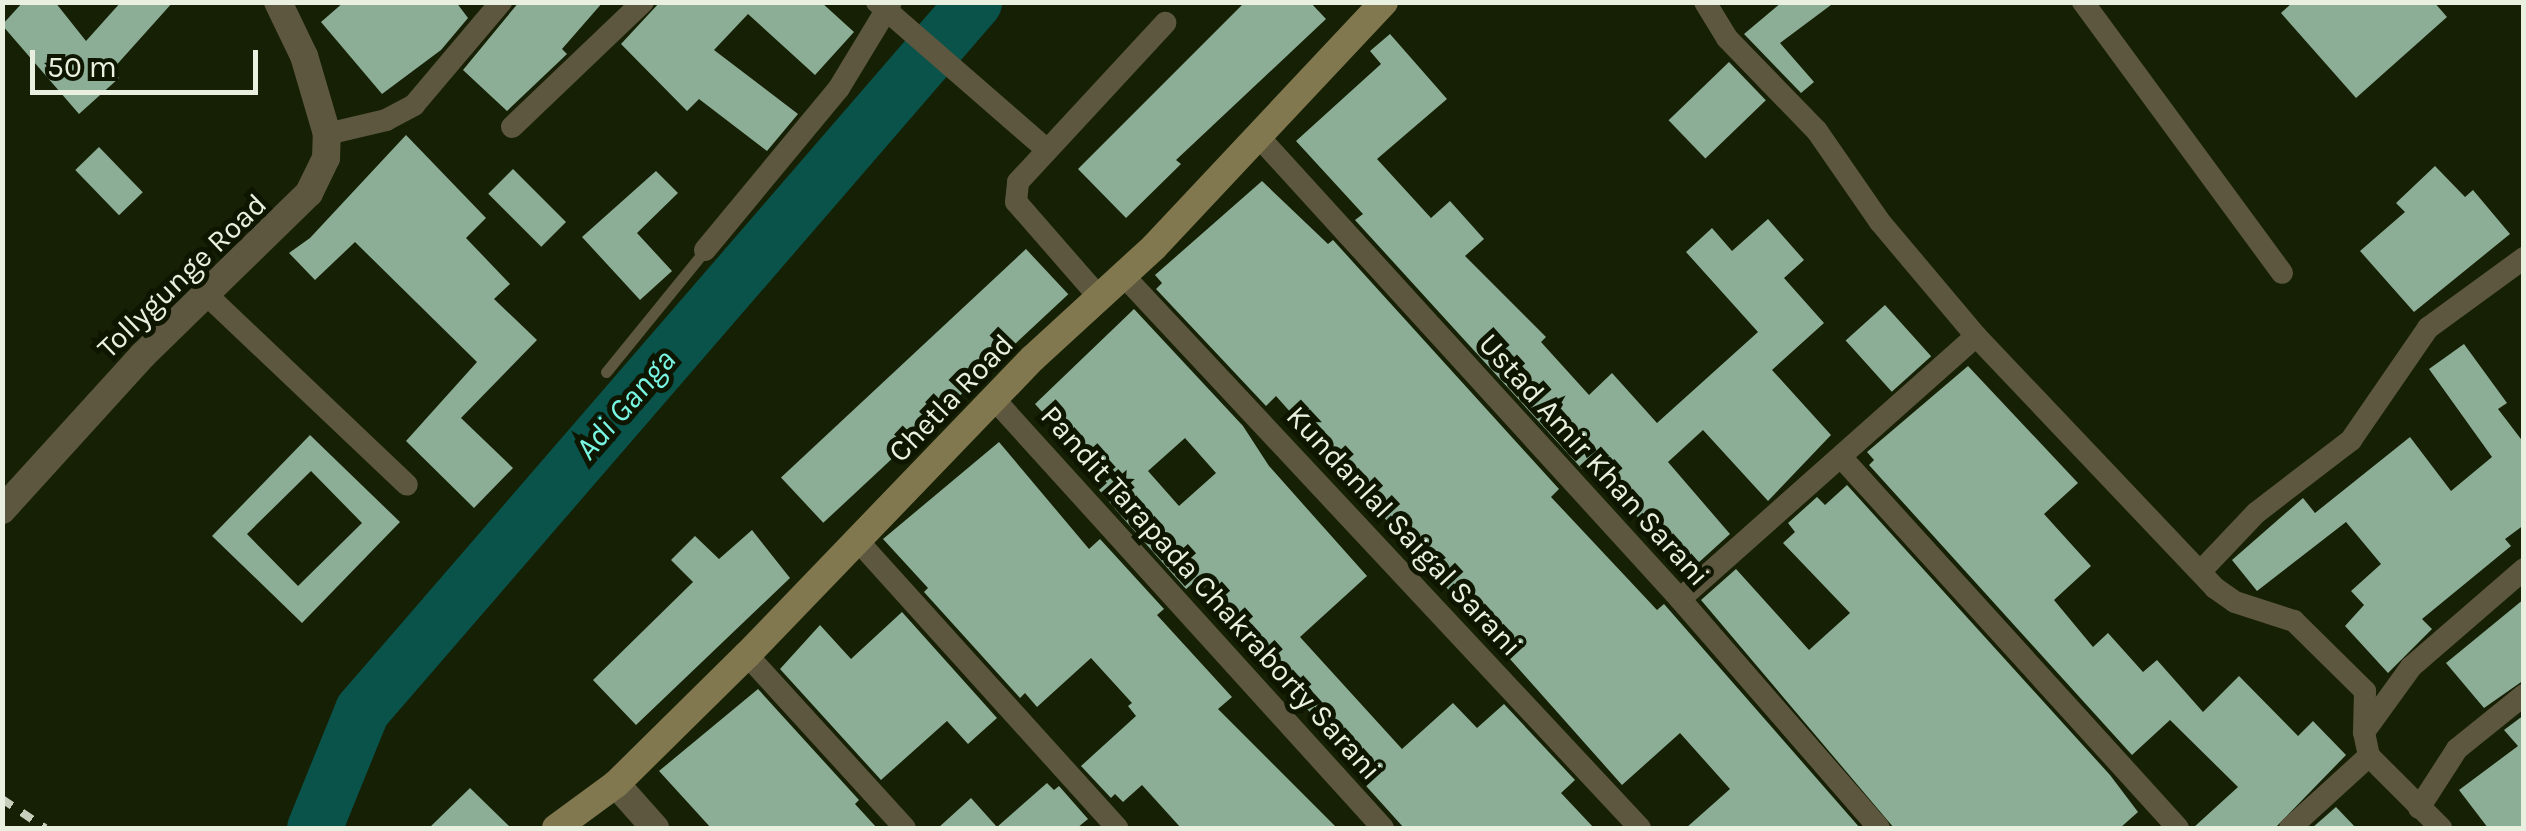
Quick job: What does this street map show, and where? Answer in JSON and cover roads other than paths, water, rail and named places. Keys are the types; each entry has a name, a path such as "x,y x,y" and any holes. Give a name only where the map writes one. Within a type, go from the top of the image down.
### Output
{"main road":[{"name":"Chetla Road","path":"556,828 616,784 747,655 994,399 1124,274 1384,2"}],"street":[{"path":"278,2 304,56 328,134 386,120 414,106 501,2"},
{"path":"512,127 642,2"},
{"path":"1705,2 1727,38 1817,131 1880,222 1976,336 2201,571 2235,602 2294,621 2365,691 2364,732 2369,756 2441,828"},
{"path":"2083,2 2282,274"},
{"path":"705,250 839,88 887,8 1012,114 1046,148"},
{"path":"1098,297 1016,202 1018,182 1166,23"},
{"name":"Tollygunge Road","path":"2,510 144,354 208,296 309,193 326,158 328,134"},
{"name":"Ustad Amir Khan Sarani","path":"1258,136 1680,599 1880,828"},
{"path":"2201,571 2256,512 2351,440 2428,328 2524,258"},
{"name":"Kundanlal Saigal Sarani","path":"1124,274 1640,828"},
{"path":"208,296 407,485"},
{"path":"1680,599 1976,336"},
{"name":"Pandit Tarapada Chakraborty Sarani","path":"994,399 1383,828"},
{"path":"1842,457 2178,828"},
{"path":"858,541 1117,828"},
{"path":"2364,732 2411,667 2524,569"},
{"path":"747,655 905,828"},
{"path":"2418,808 2457,748 2524,695"},
{"path":"2290,828 2369,756"},
{"path":"616,784 655,828"}],"lane":[{"path":"606,372 705,250"}],"waterway":[{"name":"Adi Ganga","path":"314,828 362,710 974,2"}],"railway":[{"path":"2,799 45,828"}]}
